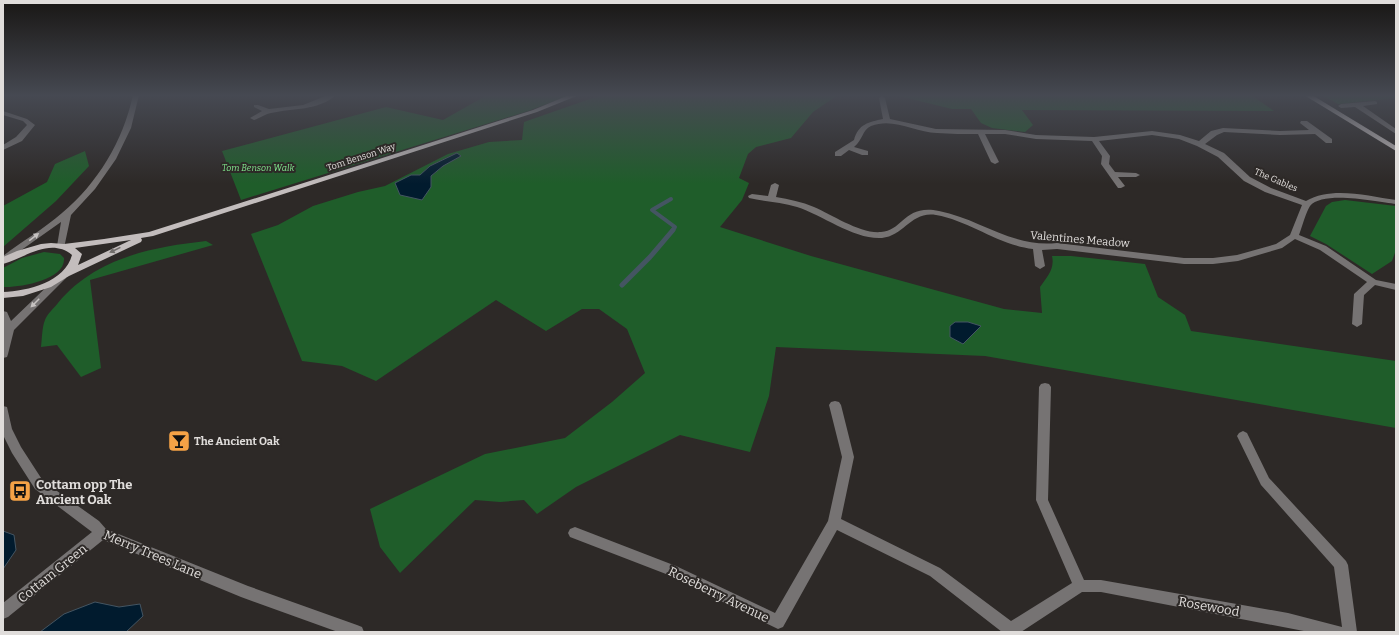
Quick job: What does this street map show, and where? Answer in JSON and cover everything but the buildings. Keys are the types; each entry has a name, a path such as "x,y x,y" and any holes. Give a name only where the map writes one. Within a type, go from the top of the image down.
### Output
{"main road":[{"name":"Tom Benson Way","path":"3,260 32,249 104,242 150,234 494,125"},
{"path":"1356,125 1396,149"},
{"name":"Tom Benson Way","path":"3,295 21,293 35,289 150,234"},
{"path":"63,246 73,249 77,254 77,260 73,268 63,276"}],"street":[{"path":"3,148 19,139 31,125"},
{"path":"3,260 67,213 89,189 114,156 130,125"},
{"name":"The Gables","path":"838,154 857,140 859,133 869,125"},
{"name":"The Gables","path":"910,125 936,130 1006,132 1036,137 1094,139 1152,133 1180,137 1221,154 1247,179 1268,190 1307,204"},
{"path":"1305,125 1329,141"},
{"path":"1384,125 1396,132"},
{"path":"1200,144 1214,134 1223,130 1280,133 1316,132"},
{"path":"980,131 995,162"},
{"path":"1094,139 1106,156 1105,164 1121,186"},
{"path":"848,147 864,154"},
{"path":"1113,174 1136,175"},
{"path":"771,199 775,185"},
{"path":"1396,202 1334,195 1319,197 1307,204 1294,236 1323,248 1373,282 1396,287"},
{"name":"Valentines Meadow","path":"752,196 800,204 866,233 882,235 892,232 915,214 926,212 944,215 968,222 1028,247 1047,249 1057,246 1178,260 1213,261 1238,258 1279,246 1294,236"},
{"path":"63,246 67,213"},
{"path":"1037,248 1040,266"},
{"path":"3,354 9,329 63,276"},
{"path":"1357,324 1360,294 1373,282"},
{"path":"3,314 9,329"},
{"path":"834,522 935,572 1013,630 1080,586 1042,500 1045,387"},
{"name":"Roseberry Avenue","path":"575,533 671,570 778,622 834,522 848,457 835,405"},
{"name":"Merry Trees Lane","path":"3,410 6,429 16,450 39,485 94,525 101,533 246,592 357,632"},
{"path":"1244,436 1265,481 1340,565 1350,632"},
{"name":"Cottam Green","path":"3,612 101,533"},
{"name":"Rosewood","path":"1080,586 1101,586 1288,620 1337,632"}],"green space":[{"name":"Tom Benson Walk","path":"320,125 484,125 241,200 222,151"},
{"path":"524,125 802,125 791,138 756,147 748,154 739,178 749,183 742,200 720,227 811,256 1004,309 1042,313 1040,287 1051,269 1053,261 1052,256 1071,256 1145,264 1158,297 1185,315 1191,331 1396,361 1396,428 985,356 776,347 769,396 750,452 680,435 576,487 537,514 524,500 500,502 475,500 400,573 380,547 370,509 485,454 565,438 612,402 645,373 627,329 599,309 582,309 546,331 496,300 376,381 342,366 302,361 251,234 278,225 313,206 358,192 385,186 448,154 489,142 522,140","holes":["456,153 460,156 443,166 431,176 431,187 411,175 420,175 430,166"]},
{"path":"985,125 1033,125 1025,132 992,128"},
{"path":"85,151 89,166 56,201 3,247 3,206 47,182 55,164"},
{"path":"1345,200 1396,206 1396,250 1392,261 1372,274 1326,244 1310,236 1326,206 1332,202"},
{"path":"206,241 213,245 90,280 101,368 81,377 57,345 41,347 43,326 47,316 73,288 89,275 107,265 145,251"},
{"path":"44,252 60,254 64,258 63,266 58,272 50,277 30,284 3,287 3,268 22,258"}],"water":[{"path":"457,153 461,156 443,166 431,176 431,187 422,200 400,195 395,183 411,175 420,175 430,166"},
{"path":"955,322 968,322 981,326 963,344 950,337 950,326"},
{"path":"3,531 14,535 16,550 3,569"},
{"path":"95,602 119,607 140,604 143,616 126,632 40,632 64,614"}],"waterway":[{"path":"671,199 652,210 675,227 672,231"},
{"path":"622,285 650,257 673,230"}],"place":[{"name":"The Ancient Oak","path":"179,441"},
{"name":"Cottam opp The Ancient Oak","path":"20,491"}]}
